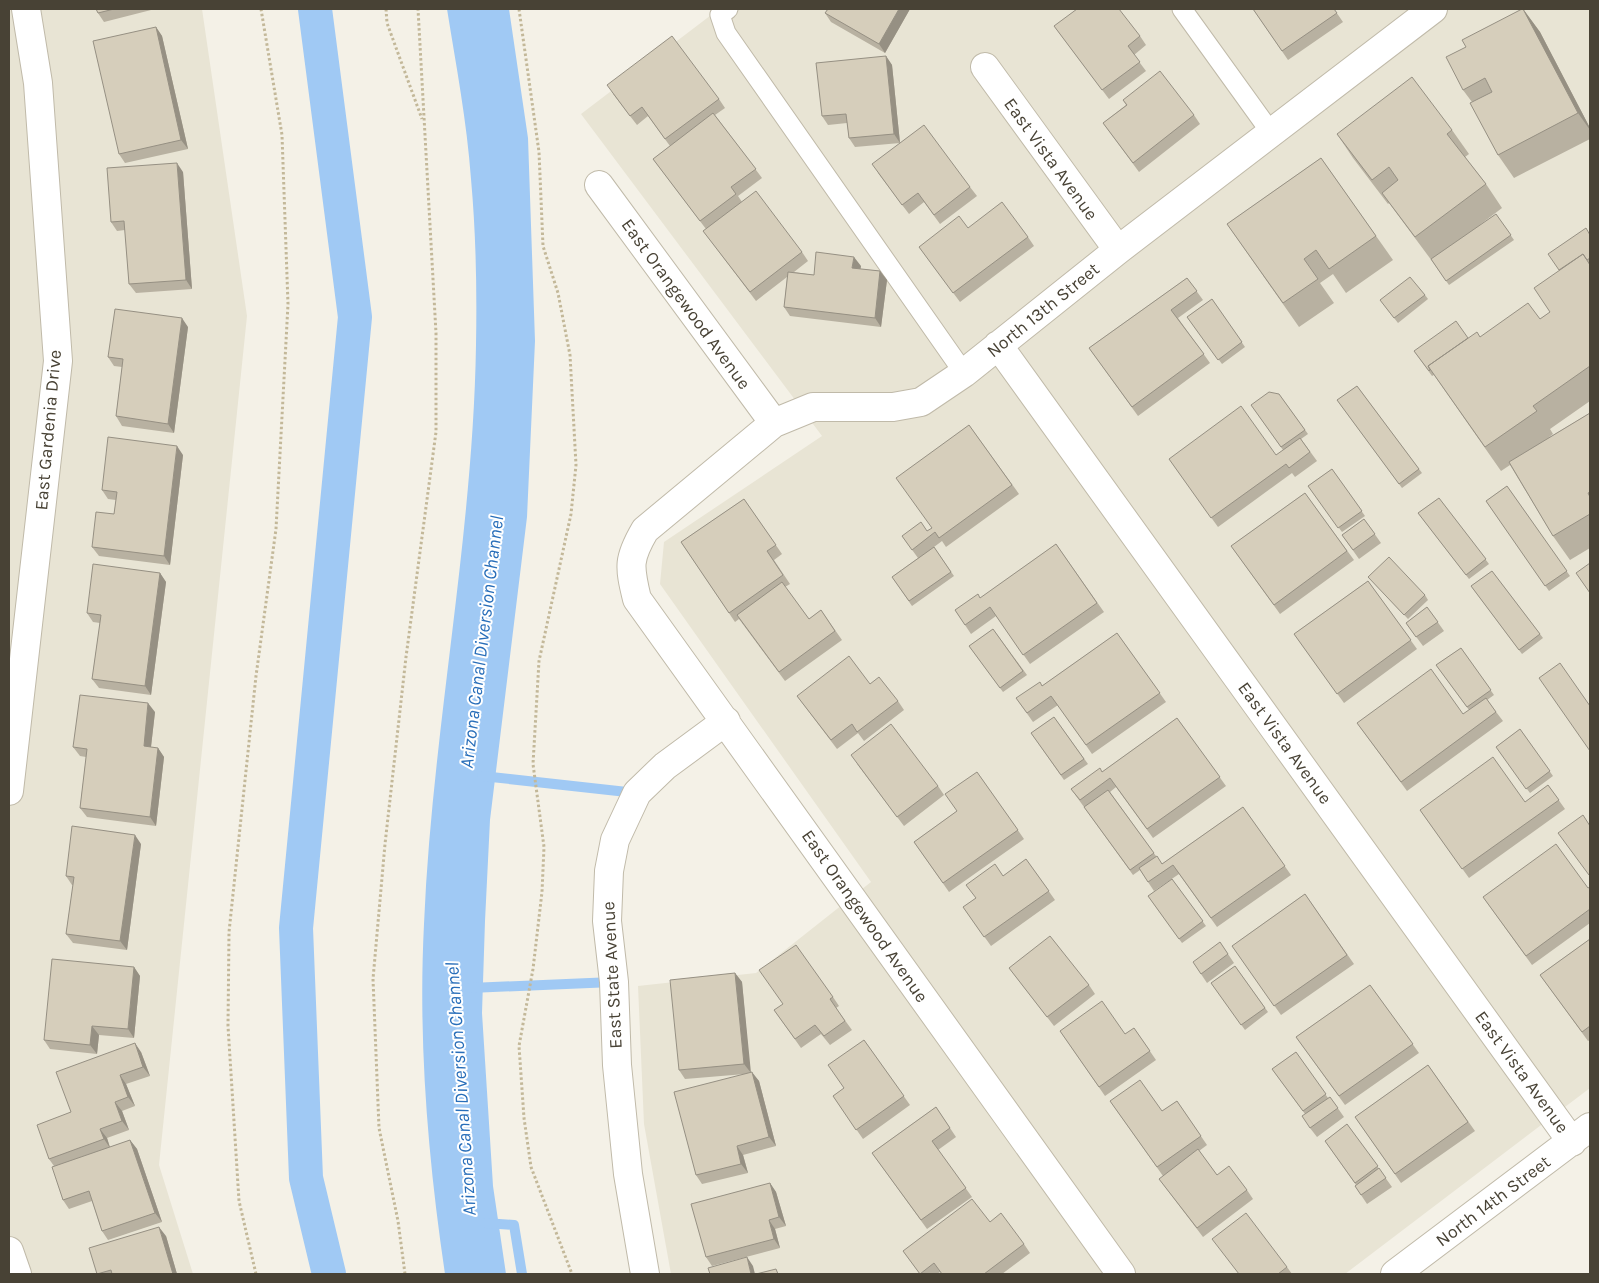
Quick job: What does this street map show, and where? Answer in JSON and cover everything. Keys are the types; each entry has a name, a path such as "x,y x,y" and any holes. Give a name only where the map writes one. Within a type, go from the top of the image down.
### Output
{"street":[{"name":"East Gardenia Drive","path":"9,791 58,361 38,82 26,9"},
{"name":"North 13th Street","path":"634,550 645,530 774,423 813,407 893,407 921,402 964,373 1118,250 1272,134 1421,12"},
{"name":"East Vista Avenue","path":"985,67 1118,250"},
{"name":"East Orangewood Avenue","path":"599,185 774,423"},
{"name":"East Vista Avenue","path":"998,346 1581,1134"},
{"name":"East Orangewood Avenue","path":"634,550 630,570 637,599 1120,1274"},
{"name":"East State Avenue","path":"645,1274 628,1174 617,1065 614,982 608,921 609,871 615,840 637,793 665,766 726,721"},
{"name":"North 14th Street","path":"1395,1274 1581,1134"},
{"path":"9,1251 17,1274"}],"lane":[{"path":"728,9 720,15 726,33 964,373"},
{"path":"1182,9 1272,134"}],"path":[{"path":"256,1274 239,1201 228,1026 230,932 256,676 276,529 288,304 282,136 261,9"},
{"path":"386,9 387,23 424,124"},
{"path":"405,1274 398,1221 379,1128 373,978 385,844 406,657 436,432 436,333 418,9"},
{"path":"519,9 539,152 543,246 558,293 570,354 576,465 571,514 539,661 533,764 544,846 542,892 533,969 519,1046 524,1118 531,1167 572,1274"}],"shaded area":[{"path":"9,9 202,9 247,316 159,1165 193,1274 9,1274"},
{"path":"719,9 1590,9 1590,1088 1345,1274 671,1274 644,1124 638,986 756,973 871,882 660,584 664,542 822,436 581,114"}],"water":[{"name":"Arizona Canal Diversion Channel","path":"447,9 509,9 528,138 535,341 527,517 490,820 482,1013 493,1186 506,1274 445,1274 429,1144 426,1100 422,968 428,852 468,490 476,345 473,200 467,136"}],"building":[{"path":"96,9 114,9 98,13"},
{"path":"828,9 899,9 879,44 825,13"},
{"path":"1077,9 1119,9 1140,36 1128,46 1140,62 1102,90 1054,26"},
{"path":"1253,9 1334,9 1337,13 1282,51"},
{"path":"1522,9 1578,113 1498,155 1470,103 1492,92 1485,78 1463,90 1446,57 1466,47 1462,40"},
{"path":"156,27 181,140 119,154 93,41"},
{"path":"672,36 719,99 665,139 642,107 630,116 607,85"},
{"path":"886,56 894,134 849,138 846,114 822,116 816,63"},
{"path":"1160,71 1194,115 1133,163 1103,123 1127,105 1123,100"},
{"path":"1412,77 1452,130 1447,134 1486,184 1415,237 1382,193 1398,180 1389,167 1372,180 1337,134"},
{"path":"713,113 756,169 731,187 736,194 700,221 653,159"},
{"path":"924,125 970,187 934,215 918,193 902,205 872,164"},
{"path":"1321,158 1376,236 1329,269 1316,250 1304,259 1318,279 1283,303 1227,224"},
{"path":"177,163 186,280 129,284 124,221 111,222 107,168"},
{"path":"756,191 802,252 750,292 703,231"},
{"path":"1002,202 1028,237 953,293 919,247 959,216 968,228"},
{"path":"1496,214 1511,235 1446,281 1431,259"},
{"path":"1586,228 1590,235 1590,258 1587,260 1583,254 1559,270 1548,254"},
{"path":"816,252 854,257 852,268 880,271 875,318 784,307 788,272 814,275"},
{"path":"1583,254 1590,265 1590,366 1533,406 1537,411 1485,447 1428,366 1477,332 1480,337 1528,303 1540,319 1550,312 1534,288"},
{"path":"1410,277 1425,295 1394,318 1380,300"},
{"path":"1187,278 1197,291 1171,310 1204,354 1132,407 1089,348"},
{"path":"1212,299 1242,342 1218,360 1187,317"},
{"path":"115,309 182,318 168,424 116,416 123,359 108,357"},
{"path":"1456,321 1468,338 1428,366 1429,371 1414,351"},
{"path":"1357,386 1419,469 1399,484 1337,400"},
{"path":"1269,392 1279,394 1305,430 1281,447 1251,405"},
{"path":"1241,406 1276,455 1300,438 1310,452 1289,468 1286,464 1211,518 1169,459"},
{"path":"1590,413 1590,492 1588,493 1590,497 1590,514 1553,536 1509,462"},
{"path":"969,425 1012,485 939,538 935,532 912,550 902,536 921,522 927,531 932,528 896,478"},
{"path":"108,437 177,446 164,556 92,547 96,512 114,514 117,492 102,490"},
{"path":"1332,469 1362,511 1338,528 1308,486"},
{"path":"1507,486 1567,571 1545,586 1486,501"},
{"path":"1305,493 1347,551 1274,605 1231,546"},
{"path":"1439,498 1486,559 1466,575 1418,513"},
{"path":"744,499 776,545 767,551 783,575 729,613 681,542"},
{"path":"1364,519 1375,534 1353,550 1342,535"},
{"path":"1056,544 1097,603 1023,655 990,607 965,625 955,610 978,594 980,598"},
{"path":"934,547 951,572 909,601 892,577"},
{"path":"1389,557 1425,595 1404,615 1368,577"},
{"path":"1590,563 1590,593 1576,573"},
{"path":"93,564 160,573 145,686 92,679 101,615 87,613"},
{"path":"1492,571 1540,634 1519,650 1471,586"},
{"path":"1368,581 1411,640 1337,694 1294,634"},
{"path":"782,582 809,619 821,610 835,631 779,672 737,615"},
{"path":"1427,607 1438,622 1416,637 1406,623"},
{"path":"993,629 1023,671 1000,688 969,646"},
{"path":"1117,633 1160,693 1086,745 1051,696 1027,713 1016,698 1040,682 1042,686"},
{"path":"1461,648 1491,690 1467,707 1436,665"},
{"path":"849,656 870,684 879,677 898,701 857,732 852,724 831,740 797,696"},
{"path":"1560,663 1590,706 1590,751 1539,678"},
{"path":"1431,669 1463,714 1486,698 1496,712 1401,782 1357,723"},
{"path":"80,695 148,703 144,746 158,748 150,817 80,808 87,749 73,747"},
{"path":"1054,717 1084,759 1061,775 1031,733"},
{"path":"1177,718 1220,777 1147,829 1110,778 1080,800 1071,789 1100,768 1102,772"},
{"path":"891,724 938,786 897,817 851,755"},
{"path":"1520,729 1550,771 1526,789 1496,747"},
{"path":"1493,757 1525,802 1548,785 1559,800 1462,869 1420,810"},
{"path":"977,772 1018,830 943,883 914,842 957,811 945,794"},
{"path":"1108,790 1154,853 1130,870 1084,807"},
{"path":"1243,807 1285,866 1211,918 1173,865 1148,882 1139,868 1157,856 1162,864"},
{"path":"1583,815 1590,826 1589,875 1558,833"},
{"path":"72,826 135,835 120,941 66,934 74,877 66,876"},
{"path":"1556,844 1588,888 1590,887 1590,909 1526,956 1483,897"},
{"path":"1026,859 1049,891 984,937 963,907 976,898 966,885 995,864 1003,876"},
{"path":"1172,879 1203,921 1179,939 1148,896"},
{"path":"1305,894 1347,955 1274,1006 1232,946"},
{"path":"1050,936 1089,985 1047,1017 1009,968"},
{"path":"1590,939 1590,1026 1582,1032 1540,975"},
{"path":"1220,942 1228,954 1201,974 1193,962"},
{"path":"796,945 833,997 830,999 845,1021 824,1036 815,1025 795,1039 774,1010 783,1004 759,970"},
{"path":"52,959 134,967 128,1029 92,1026 90,1045 44,1040"},
{"path":"1235,966 1265,1008 1241,1025 1211,983"},
{"path":"735,973 744,1064 679,1070 670,980"},
{"path":"1370,985 1413,1044 1339,1096 1296,1037"},
{"path":"1102,1001 1125,1034 1134,1028 1150,1051 1099,1087 1060,1031"},
{"path":"864,1040 904,1096 856,1130 833,1096 844,1088 828,1065"},
{"path":"135,1043 143,1067 120,1075 128,1097 115,1102 122,1121 100,1129 104,1139 49,1159 37,1125 71,1112 56,1072"},
{"path":"1296,1052 1326,1094 1303,1111 1272,1069"},
{"path":"1428,1065 1468,1122 1395,1174 1355,1117"},
{"path":"752,1072 769,1137 737,1146 741,1164 696,1175 674,1092"},
{"path":"1140,1080 1162,1111 1177,1101 1201,1136 1157,1167 1110,1101"},
{"path":"1330,1097 1338,1108 1310,1128 1302,1116"},
{"path":"936,1107 950,1128 932,1141 966,1188 921,1220 872,1153"},
{"path":"1347,1124 1378,1166 1355,1183 1325,1141"},
{"path":"130,1140 155,1213 102,1231 89,1191 63,1200 52,1167"},
{"path":"1198,1149 1217,1175 1229,1166 1247,1190 1197,1228 1159,1179"},
{"path":"1379,1168 1386,1178 1361,1195 1355,1186"},
{"path":"770,1183 779,1217 769,1220 774,1239 706,1257 691,1204"},
{"path":"972,1199 990,1222 1001,1213 1024,1244 984,1274 942,1274 934,1263 920,1274 903,1251"},
{"path":"1246,1213 1287,1267 1278,1274 1239,1274 1212,1239"},
{"path":"159,1227 173,1274 112,1274 111,1270 97,1274 89,1248"},
{"path":"747,1257 751,1274 710,1274 708,1268"},
{"path":"776,1269 778,1274 756,1274"}],"waterway":[{"path":"315,9 355,317 296,928 306,1178 329,1274"},
{"name":"Arizona Canal Diversion Channel","path":"482,776 636,793"},
{"name":"Arizona Canal Diversion Channel","path":"470,988 613,982"},
{"name":"Arizona Canal Diversion Channel","path":"485,1223 514,1225 522,1274"}]}
